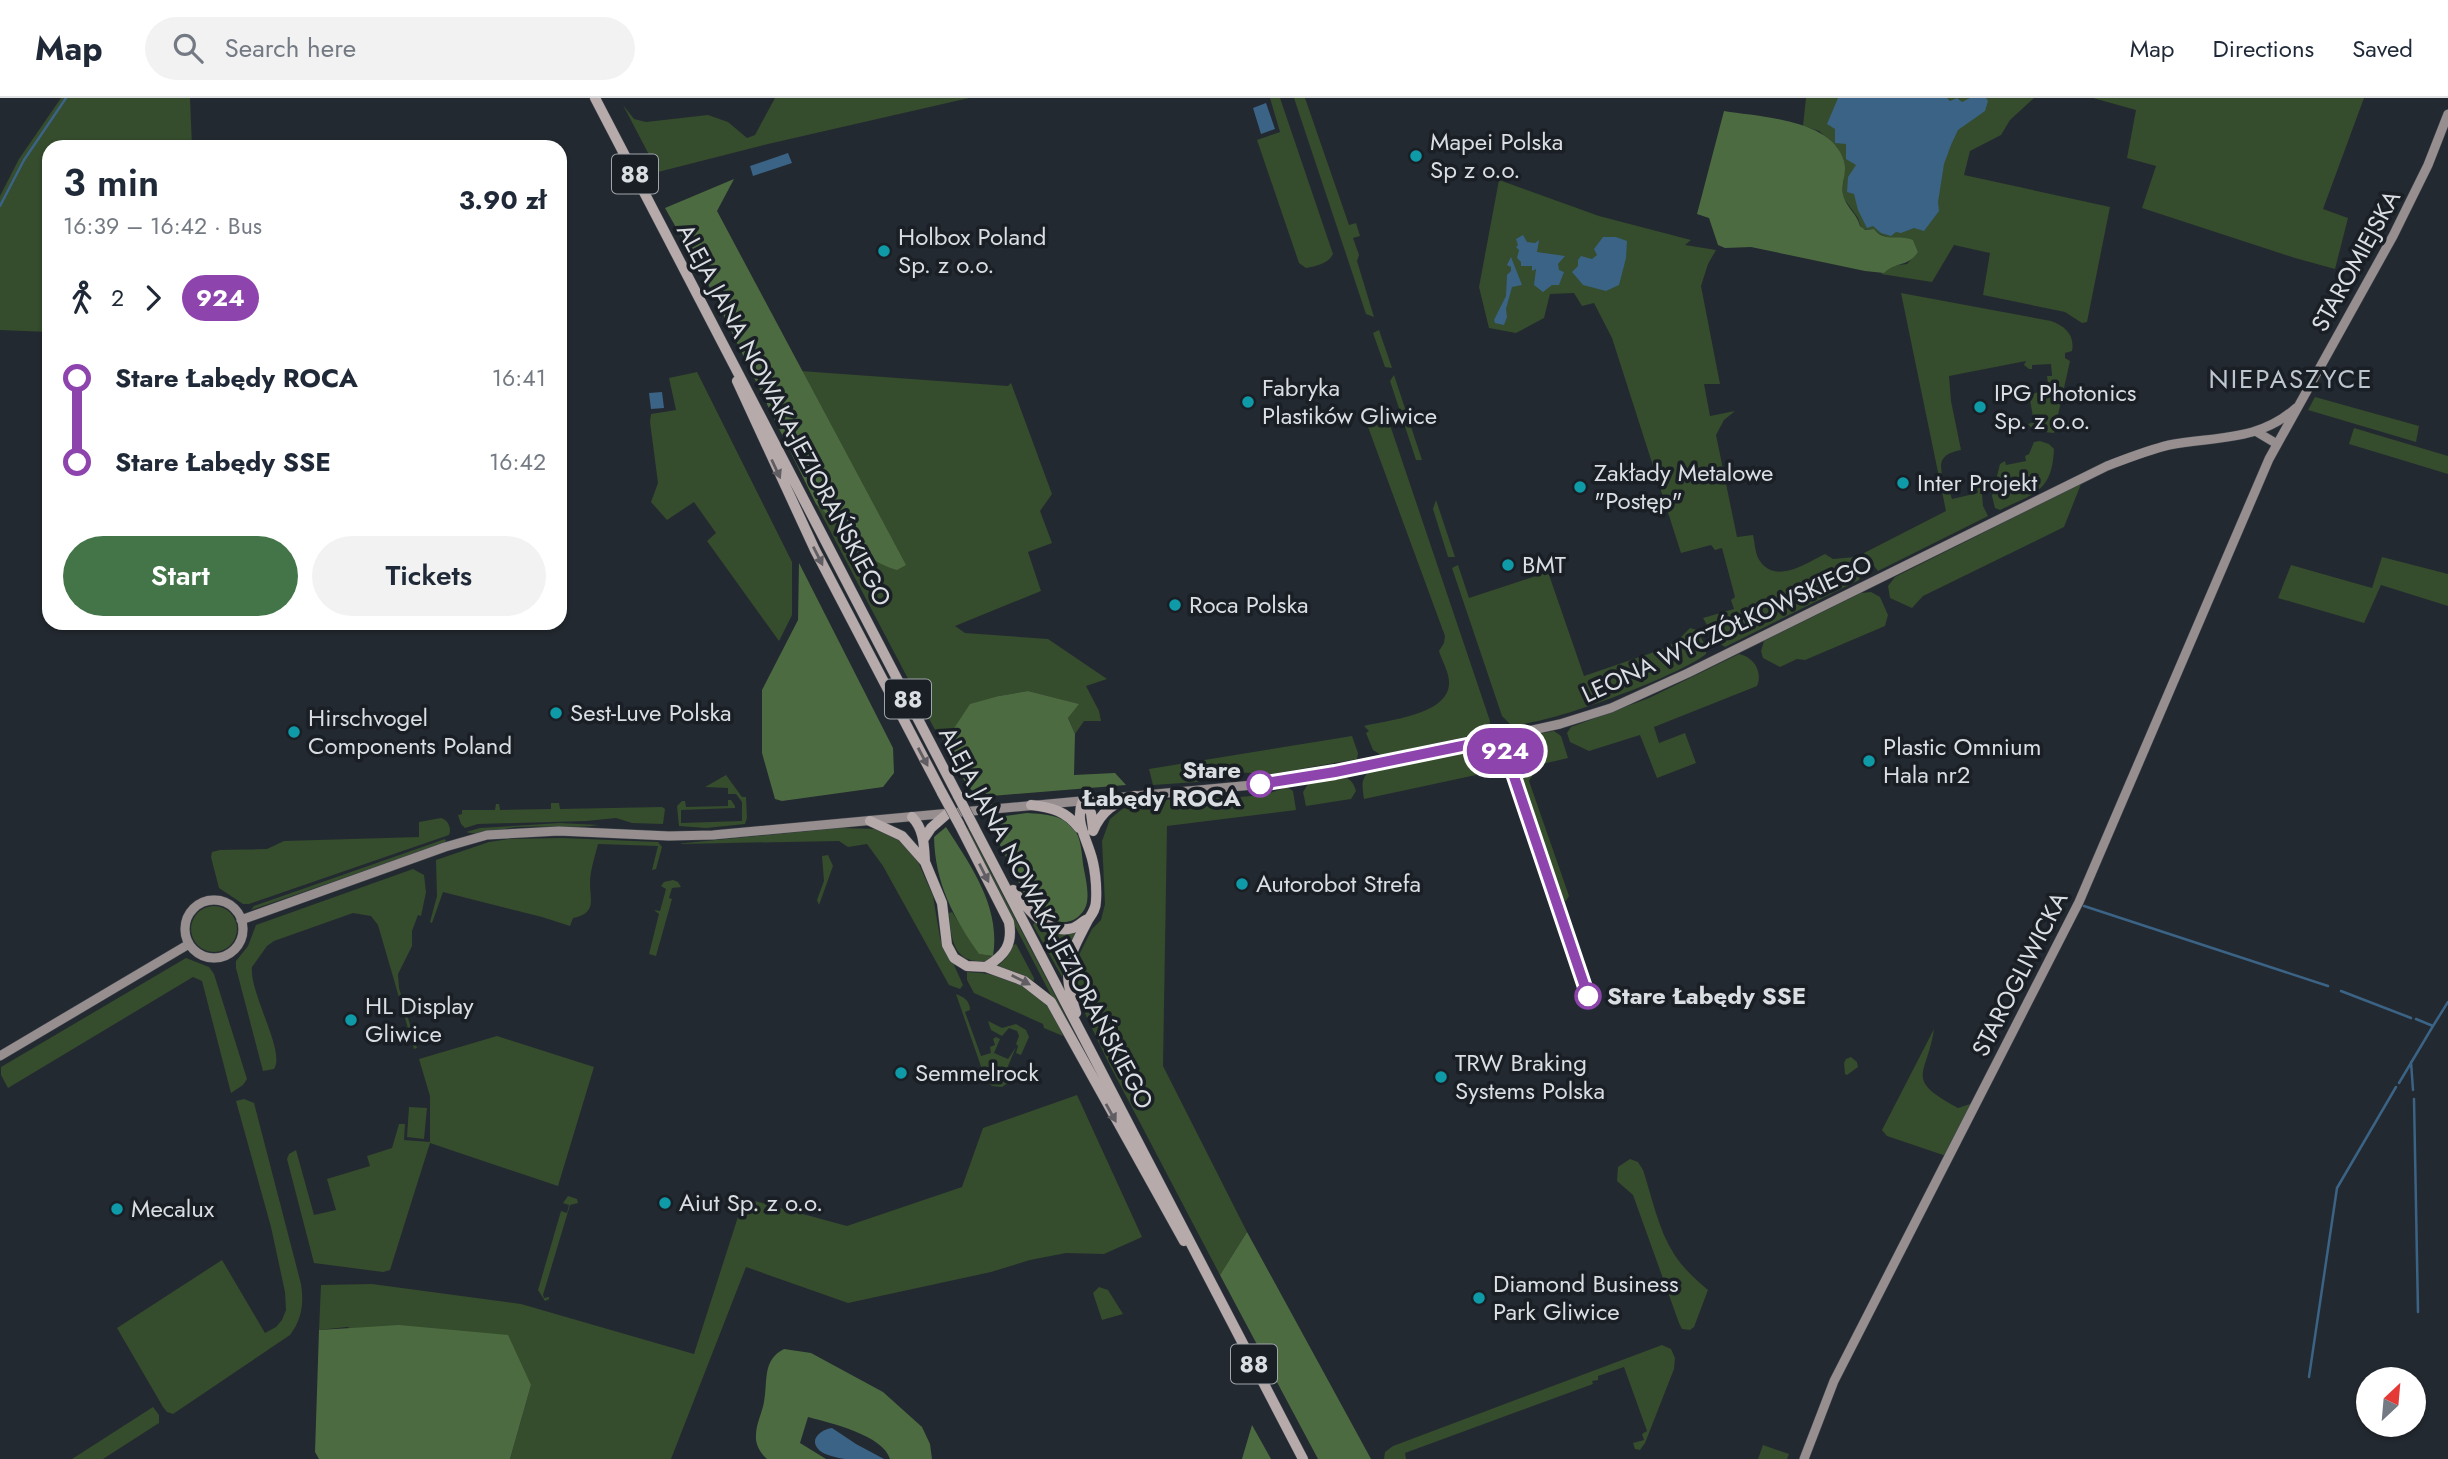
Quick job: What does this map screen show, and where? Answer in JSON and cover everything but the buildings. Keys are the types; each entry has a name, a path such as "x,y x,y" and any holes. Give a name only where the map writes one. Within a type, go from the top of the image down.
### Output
{"main road":[{"name":"ALEJA JANA NOWAKA-JEZIORAŃSKIEGO","path":"595,98 1303,1459"},
{"path":"720,339 745,403 815,551 1009,922 1011,935 1006,951 986,967"},
{"path":"1087,831 1109,806 1135,796"},
{"path":"1083,800 1079,809 1087,831 1096,900 1074,944 1067,971 1068,984 1085,1040"},
{"path":"1031,805 1060,811 1087,831"},
{"path":"923,840 931,828 948,813"},
{"path":"912,817 918,823 925,862 943,908 946,938 954,958 967,966 986,967 1024,981 1051,1002 1180,1236 1205,1269"},
{"path":"910,843 908,833 912,817"},
{"path":"870,821 896,832 910,843 925,862"},
{"path":"992,861 1021,901 1034,916 1046,924 1060,929 1073,928 1089,918"}],"street":[{"name":"STAROMIEJSKA","path":"2252,498 2296,408 2395,232 2428,165 2448,114"},
{"name":"LEONA WYCZÓŁKOWSKIEGO","path":"241,920 445,847 487,835 559,831 685,836 1254,785 1324,774 1539,730 1611,708 1752,642 2108,466 2166,446 2259,431 2284,419 2296,408"},
{"path":"2259,431 2268,431 2276,436 2278,443"},
{"name":"STAROGLIWICKA","path":"1804,1459 1834,1381 2079,902 2252,498"},
{"path":"209,900 225,903 235,909 241,920 240,940 235,949 215,958 206,956 189,944 185,929 187,920 200,904 209,900"},
{"path":"0,1056 189,944"}],"green space":[{"path":"61,98 190,98 192,140 42,140 42,332 0,330 0,196 19,159"},
{"path":"775,98 969,98 658,172 623,105 634,119 646,122 708,115 728,122 747,138 755,135"},
{"path":"1270,98 1280,98 1333,254 1325,262 1306,268 1299,263 1257,140 1280,132"},
{"path":"1294,98 1305,98 1349,225 1356,223 1360,236 1353,238 1359,255 1357,261 1374,317 1366,314"},
{"path":"1806,98 2034,98 2010,120 2001,135 1970,151 1964,175 2110,207 2087,322 2082,323 2065,312 1983,295 1990,253 1954,245 1932,282 1881,274 1891,266 1907,264 1918,252 1913,240 1887,237 1874,229 1862,230 1858,218 1842,196 1845,164 1837,147 1819,131 1803,126"},
{"path":"2093,98 2364,98 2323,209 2348,218 2335,269 2142,208 2156,166 2127,158 2136,110"},
{"path":"1724,111 1793,122 1825,136 1837,147 1844,161 1843,194 1860,226 1865,230 1874,229 1882,236 1913,240 1918,252 1910,260 1884,273 1751,247 1725,248 1718,245 1709,218 1697,214"},
{"path":"734,179 717,211 906,565 897,570 883,565 862,551 816,504 709,286 665,208"},
{"path":"1499,180 1599,216 1691,240 1685,245 1716,250 1701,286 1720,384 1704,384 1710,416 1735,411 1724,420 1716,435 1737,537 1753,535 1758,558 1767,568 1775,571 1792,570 1825,554 1833,559 1855,557 1862,571 1859,580 1725,647 1716,641 1703,618 1734,609 1731,600 1735,597 1722,548 1715,550 1711,545 1681,553 1612,338 1594,303 1582,306 1574,293 1550,294 1544,318 1516,333 1489,328 1479,287"},
{"path":"1901,293 2051,321 2068,332 2073,345 2072,351 2065,353 2065,358 2070,361 2054,433 2034,431 2028,424 2034,422 2030,400 2039,387 2048,384 2047,376 2052,376 2051,364 2032,365 2032,369 2029,369 2024,365 2026,361 1949,376 1961,450 1947,455 1941,464 1945,490 1950,493 1952,499 1978,493 1977,487 1982,488 1980,494 1988,516 1878,571 1864,553 1946,511"},
{"path":"1379,330 1392,368 1385,367 1373,333"},
{"path":"801,371 1008,386 1011,383 1052,494 1040,511 1052,543 1028,552 1041,591 955,626 965,633 1048,639 1107,679 1086,686 1099,711 1101,721 1084,721 1075,734 1068,718 1078,704 1028,691 999,696 956,727 945,742 934,728 816,504 834,519 861,552"},
{"path":"697,372 792,562 792,615 779,641 707,541 716,533 694,502 667,520 651,502 658,483 651,414 676,410 669,378"},
{"path":"1394,375 1422,460 1416,460 1390,381"},
{"path":"2315,397 2419,426 2416,442 2308,410"},
{"path":"1373,408 1383,411 1388,419 1490,721 1489,729 1484,733 1381,755 1373,750 1366,733 1369,731 1364,726 1429,709 1447,693 1449,682 1439,651 1445,636 1364,416"},
{"path":"2354,428 2448,456 2448,474 2349,444"},
{"path":"2040,441 2054,449 2053,463 2045,483 2032,495 2000,510 1995,508 1992,496 2000,464 2005,461 2006,465 2026,461 2025,456 2029,454 2034,442"},
{"path":"2081,484 2064,527 1923,596 1912,608 1890,598 1888,586 1895,577"},
{"path":"1436,500 1455,557 1448,557 1433,509"},
{"path":"2382,557 2448,574 2448,606 2381,585 2364,623 2278,598 2291,565 2372,588"},
{"path":"799,563 893,748 894,773 883,787 782,801 775,799 762,753 762,690 798,620"},
{"path":"1458,565 1469,598 1548,572 1584,676 1660,650 1676,642 1690,628 1697,630 1706,647 1706,654 1669,674 1610,699 1525,724 1510,724 1502,716 1452,568"},
{"path":"1871,592 1880,597 1888,615 1885,626 1805,660 1797,659 1780,667 1763,658 1761,651 1764,641 1861,593"},
{"path":"1739,654 1749,658 1756,666 1759,676 1757,686 1654,727 1659,743 1685,733 1696,763 1657,778 1640,735 1589,751 1570,742 1567,733 1571,727 1649,698"},
{"path":"1028,691 1079,704 1068,718 1075,734 1074,775 1115,773 1126,785 979,797 959,772 945,742 970,704"},
{"path":"1554,731 1561,736 1568,758 1538,765 1529,781 1569,896 1566,901 1562,899 1514,756 1519,743 1528,739 1528,736"},
{"path":"1352,736 1358,753 1357,759 1272,774 1232,772 1197,782 1153,785 1149,769"},
{"path":"1478,747 1496,753 1504,769 1364,799 1363,782 1373,769"},
{"path":"726,775 742,797 746,797 745,824 706,828 679,826 677,806 682,801 685,801 686,807 728,806 728,800 731,800 735,808 681,810 681,823 742,821 742,802 736,794 728,794 728,788 705,787"},
{"path":"1338,776 1350,780 1353,785 1356,791 1351,799 1306,806 1303,792 1308,784"},
{"path":"1287,787 1293,791 1296,810 1167,826 1163,1066 1247,1232 1220,1275 1106,1058 1075,992 1073,978 1078,957 1092,929 1101,920 1105,904 1102,841 1110,819 1134,803 1215,795 1264,795"},
{"path":"551,803 559,803 560,809 665,809 663,824 632,823 616,818 478,824 465,828 458,815 462,814 462,810 495,810 496,804 499,804 500,810 551,809"},
{"path":"1027,813 1061,819 1072,826 1078,835 1087,897 1081,914 1068,922 1053,920 1025,895 990,825 998,817"},
{"path":"441,818 449,825 449,835 249,904 243,904 219,888 211,857 212,852 220,850 267,849 284,841 419,837 419,822"},
{"path":"560,823 599,825 516,827 484,833 466,832 480,828"},
{"path":"946,827 974,872 988,904 993,921 993,956 979,954 947,899 938,869 934,837"},
{"path":"839,828 877,829 894,834 915,855 933,896 940,938 963,985 960,989 949,985 883,866 867,844 848,847 839,841 675,844"},
{"path":"964,828 968,828 1098,1078 1068,1028"},
{"path":"563,838 658,842 662,847 656,869 652,870 658,846 598,844 590,878 589,909 581,916 573,918 570,926 443,892 432,923 430,922 437,896 436,860 489,842"},
{"path":"445,839 442,844 251,910 254,906"},
{"path":"828,855 833,866 819,905 817,900 824,881 822,856"},
{"path":"413,869 424,875 426,892 421,916 418,915 412,931 412,946 398,974 399,988 417,1048 414,1049 378,925 371,916 353,913 274,941 267,946 252,967 256,992 275,1050 274,1069 263,1071 236,968 236,961 248,946 256,925"},
{"path":"673,880 681,887 672,888 669,898 672,899 656,956 649,954 659,914 654,910 660,911 666,889 661,886 664,882"},
{"path":"214,906 230,913 237,929 230,945 214,952 198,945 191,929 198,913"},
{"path":"952,912 979,954 993,956 992,960 970,960 957,950 951,934 949,913"},
{"path":"1035,922 1077,932 1067,953 1062,977 1033,925"},
{"path":"1016,944 1034,978 1034,981 998,966"},
{"path":"186,958 209,967 214,974 247,1079 243,1085 231,1093 202,981 193,977 8,1088 1,1075 1,1067"},
{"path":"967,972 1000,977 1027,988 1048,1007 1063,1036 1044,1028 1043,1024 974,993 967,980"},
{"path":"956,994 969,1004 970,1010 965,1012 981,1056 991,1053 990,1047 995,1045 993,1039 996,1037 1000,1039 994,1053 1008,1059 1016,1047 1008,1066 1014,1071 1009,1082 1002,1087 992,1086 986,1081"},
{"path":"988,1021 1002,1028 1016,1024 1026,1030 1029,1037 1021,1055 1016,1053 1019,1036 1017,1031 1009,1028 1002,1036 991,1030"},
{"path":"1934,1029 1924,1067 1924,1082 1930,1090 1958,1108 1973,1103 1949,1157 1887,1136 1882,1130"},
{"path":"497,1036 594,1067 558,1186 430,1143 390,1270 383,1272 314,1263 287,1159 289,1154 296,1150 314,1215 336,1210 327,1179 370,1166 367,1156 392,1148 399,1124 405,1124 404,1140 430,1142 430,1096 419,1059"},
{"path":"1851,1057 1858,1067 1847,1075 1844,1063"},
{"path":"1077,1095 1142,1237 1104,1254 1066,1253 848,1303 746,1267 671,1459 510,1459 531,1385 347,1327 319,1330 321,1285 372,1284 521,1304 694,1354 744,1198 847,1226 962,1187 983,1128"},
{"path":"244,1099 254,1103 301,1284 301,1311 290,1335 173,1414 163,1407 117,1328 222,1260 265,1333 276,1327 286,1310 285,1292 271,1227 236,1101"},
{"path":"409,1107 427,1108 424,1139 407,1137"},
{"path":"1630,1159 1638,1162 1643,1170 1668,1244 1681,1264 1708,1290 1694,1327 1690,1330 1682,1329 1679,1323 1633,1195 1617,1181 1618,1167"},
{"path":"568,1196 577,1199 578,1203 570,1205 543,1295 544,1298 549,1297 545,1301 538,1290 561,1211 567,1213 569,1205 563,1203"},
{"path":"1247,1232 1371,1459 1318,1459 1220,1275"},
{"path":"1099,1287 1108,1290 1123,1314 1102,1320 1093,1293"},
{"path":"399,1325 508,1335 531,1385 510,1459 319,1459 315,1452 319,1330"},
{"path":"1662,1345 1671,1349 1675,1358 1674,1369 1640,1450 1635,1449 1633,1443 1644,1440 1642,1434 1647,1431 1624,1367 1598,1376 1598,1380 1592,1381 1593,1384 1405,1453 1406,1459 1384,1459 1385,1452 1393,1446"},
{"path":"784,1349 811,1353 883,1392 922,1427 930,1444 932,1459 890,1459 877,1443 867,1437 808,1417 800,1443 826,1459 767,1459 757,1445 756,1431 764,1402 769,1365"},
{"path":"153,1407 159,1415 159,1423 103,1459 72,1459"},
{"path":"1252,1425 1271,1459 1242,1459"},
{"path":"1763,1445 1789,1454 1787,1459 1758,1459"}],"water":[{"path":"1838,98 1947,98 1950,101 1957,98 1962,102 1970,98 1986,98 1988,101 1985,111 1958,130 1944,164 1939,211 1924,231 1914,228 1896,232 1891,236 1881,233 1873,226 1867,228 1854,194 1847,192 1848,177 1856,165 1846,159 1846,144 1835,143 1835,129 1827,124"},
{"path":"1266,103 1275,129 1261,134 1253,108"},
{"path":"788,153 792,163 753,176 750,166"},
{"path":"1523,235 1527,242 1535,243 1539,240 1537,252 1565,256 1558,264 1559,270 1564,272 1559,285 1552,285 1543,292 1534,285 1536,269 1532,271 1532,266 1521,266 1517,258 1519,250 1516,247 1516,239"},
{"path":"1603,237 1616,237 1627,241 1619,285 1606,291 1583,285 1572,272 1578,266 1581,256 1592,259 1597,255 1594,249"},
{"path":"1511,257 1522,285 1512,287 1504,325 1495,323 1494,320 1506,296 1507,275 1511,271 1511,267 1507,265"},
{"path":"662,392 664,408 651,409 649,393"},
{"path":"832,1428 884,1459 845,1459 821,1452 816,1446 816,1438 824,1430"}],"waterway":[{"path":"0,206 24,160 66,98"},
{"path":"2084,906 2328,986"},
{"path":"2341,991 2411,1018"},
{"path":"2416,1019 2433,1026 2448,1002"},
{"path":"2399,1083 2433,1026"},
{"path":"2411,1062 2413,1090"},
{"path":"2309,1377 2337,1188 2396,1087"},
{"path":"2414,1099 2418,1312"}],"bus line":[{"name":"924","path":"1260,784 1335,772 1501,738 1588,996"}],"place":[{"name":"Mapei Polska Sp z o.o.","path":"1416,156"},
{"name":"Holbox Poland Sp. z o.o.","path":"884,251"},
{"name":"Fabryka Plastików Gliwice","path":"1248,402"},
{"name":"IPG Photonics Sp. z o.o.","path":"1980,407"},
{"name":"Inter Projekt","path":"1903,483"},
{"name":"Zakłady Metalowe \"Postęp\"","path":"1580,487"},
{"name":"BMT","path":"1508,565"},
{"name":"Roca Polska","path":"1175,605"},
{"name":"Sest-Luve Polska","path":"556,713"},
{"name":"Hirschvogel Components Poland","path":"294,732"},
{"name":"Plastic Omnium Hala nr2","path":"1869,761"},
{"name":"Stare Łabędy ROCA","path":"1260,784"},
{"name":"Autorobot Strefa","path":"1242,884"},
{"name":"Stare Łabędy SSE","path":"1588,996"},
{"name":"HL Display Gliwice","path":"351,1020"},
{"name":"Semmelrock","path":"901,1073"},
{"name":"TRW Braking Systems Polska","path":"1441,1077"},
{"name":"Aiut Sp. z o.o.","path":"665,1203"},
{"name":"Mecalux","path":"117,1209"},
{"name":"Diamond Business Park Gliwice","path":"1479,1298"}],"district":[{"name":"NIEPASZYCE","path":"2291,379"}]}
